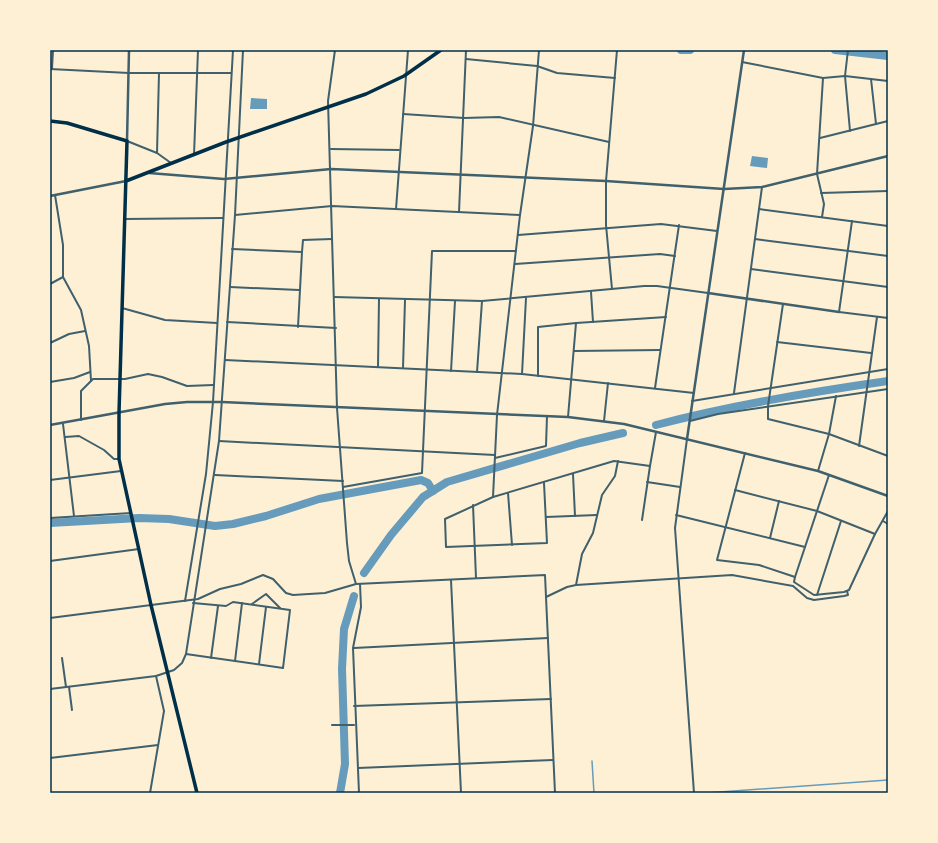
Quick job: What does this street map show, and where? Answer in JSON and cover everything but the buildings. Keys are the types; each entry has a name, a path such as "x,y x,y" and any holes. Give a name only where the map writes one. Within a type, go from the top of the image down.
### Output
{"main road":[{"path":"126,181 194,156 226,142 329,108 404,76 441,50"},
{"path":"50,121 67,123 127,141 119,459 151,605 197,793"}],"street":[{"path":"53,50 51,69 159,73 231,73"},
{"path":"130,50 127,141 167,158 172,164"},
{"path":"194,156 198,50"},
{"path":"185,601 206,474 213,402 226,142 233,50"},
{"path":"50,689 156,676 174,670 182,663 186,654 193,603 215,474 222,402 235,215 243,50"},
{"path":"335,50 328,101 336,328 337,408 348,554 356,584"},
{"path":"396,209 403,114 404,76 407,68 408,50"},
{"path":"460,212 466,50"},
{"path":"493,497 497,415 520,215 533,126 539,50"},
{"path":"612,289 606,228 606,181 617,50"},
{"path":"694,792 678,578 676,515 744,50"},
{"path":"848,50 845,76 850,131"},
{"path":"466,59 537,66 557,73 615,78"},
{"path":"742,62 823,78 845,76 888,81"},
{"path":"157,153 159,73"},
{"path":"822,217 824,204 817,174 823,78"},
{"path":"871,79 876,124"},
{"path":"403,114 464,118 499,117 533,126 609,142"},
{"path":"820,138 888,121"},
{"path":"330,149 400,150"},
{"path":"149,173 166,176 224,179 331,169 525,179 606,181 724,189 762,187 888,156"},
{"path":"50,196 126,181"},
{"path":"734,393 762,187"},
{"path":"822,194 888,191"},
{"path":"55,195 63,245 63,277 78,303 89,346 91,381"},
{"path":"235,215 332,206 520,215"},
{"path":"759,209 888,226"},
{"path":"125,219 223,218"},
{"path":"839,312 852,221"},
{"path":"518,235 661,224 717,231"},
{"path":"655,388 679,226"},
{"path":"755,238 888,256"},
{"path":"298,327 303,240 332,240"},
{"path":"232,249 302,252"},
{"path":"343,487 422,473 432,251 516,251"},
{"path":"515,264 660,254 675,256"},
{"path":"751,268 888,287"},
{"path":"50,284 63,277"},
{"path":"334,297 482,301 644,286 670,288 888,318"},
{"path":"230,287 300,290"},
{"path":"591,292 593,322"},
{"path":"522,374 526,298"},
{"path":"378,368 379,299"},
{"path":"402,368 404,300"},
{"path":"451,371 455,301"},
{"path":"477,372 482,301"},
{"path":"783,304 768,406 768,419 829,434 888,456"},
{"path":"122,308 164,320 217,323"},
{"path":"538,376 538,327 666,316"},
{"path":"859,446 877,317"},
{"path":"227,322 336,328"},
{"path":"568,417 576,323"},
{"path":"50,343 69,334 85,330"},
{"path":"777,342 871,353"},
{"path":"574,351 661,350"},
{"path":"225,360 522,374 571,380 608,382 694,393"},
{"path":"692,402 734,393 888,369"},
{"path":"50,382 74,378 90,372"},
{"path":"81,420 81,391 91,381 120,379 148,374 162,377 187,386 213,385"},
{"path":"603,422 608,382"},
{"path":"690,419 888,389"},
{"path":"818,471 829,434 836,396"},
{"path":"50,425 172,404 213,402 568,417 656,432 818,471 888,496"},
{"path":"495,458 546,446 547,416"},
{"path":"62,424 65,437 74,516"},
{"path":"642,520 656,432"},
{"path":"65,437 79,436 104,450 114,459 119,459"},
{"path":"218,441 495,455"},
{"path":"745,453 717,560 759,565 795,577"},
{"path":"544,483 547,543 446,547 445,519 493,497 618,461 650,466"},
{"path":"576,585 582,554 593,533 602,495 615,476 618,461"},
{"path":"50,480 121,471"},
{"path":"215,474 343,481"},
{"path":"573,474 575,516"},
{"path":"829,475 794,582 811,594 817,595 847,591"},
{"path":"648,482 680,487"},
{"path":"735,490 817,511 875,534"},
{"path":"508,493 512,545"},
{"path":"770,538 779,501"},
{"path":"473,505 476,578"},
{"path":"546,597 567,587 576,585 739,575 793,586 808,598 814,600 848,595 847,591 888,511"},
{"path":"50,518 131,513"},
{"path":"545,517 597,515"},
{"path":"676,515 805,547"},
{"path":"817,595 841,521"},
{"path":"883,521 888,524"},
{"path":"50,561 139,550"},
{"path":"50,618 185,601 194,599 220,588 241,584 263,575 273,579 286,593 293,595 324,592 356,584 545,576 555,793"},
{"path":"451,580 461,793"},
{"path":"359,793 354,706 353,648 361,607 360,584"},
{"path":"251,604 266,594 280,608"},
{"path":"186,654 283,668 290,610 233,602 226,606 193,603"},
{"path":"235,661 242,603"},
{"path":"211,658 218,606"},
{"path":"259,664 266,607"},
{"path":"353,648 548,638"},
{"path":"62,658 72,710"},
{"path":"150,793 164,711 156,676"},
{"path":"354,706 551,699"},
{"path":"332,725 355,725"},
{"path":"50,758 158,745"},
{"path":"358,768 553,760"}],"water":[{"path":"251,98 267,99 267,109 250,109"},
{"path":"752,156 768,158 767,168 750,166"}],"waterway":[{"path":"681,50 690,50"},
{"path":"835,50 888,56"},
{"path":"656,425 713,411 888,381"},
{"path":"364,573 391,535 423,497 447,482 580,443 623,433"},
{"path":"50,523 139,518 169,519 215,526 233,524 266,516 319,499 421,480 428,483 433,491"},
{"path":"340,793 345,764 342,669 344,629 354,596"},
{"path":"592,761 594,793"},
{"path":"706,793 888,780"}]}
